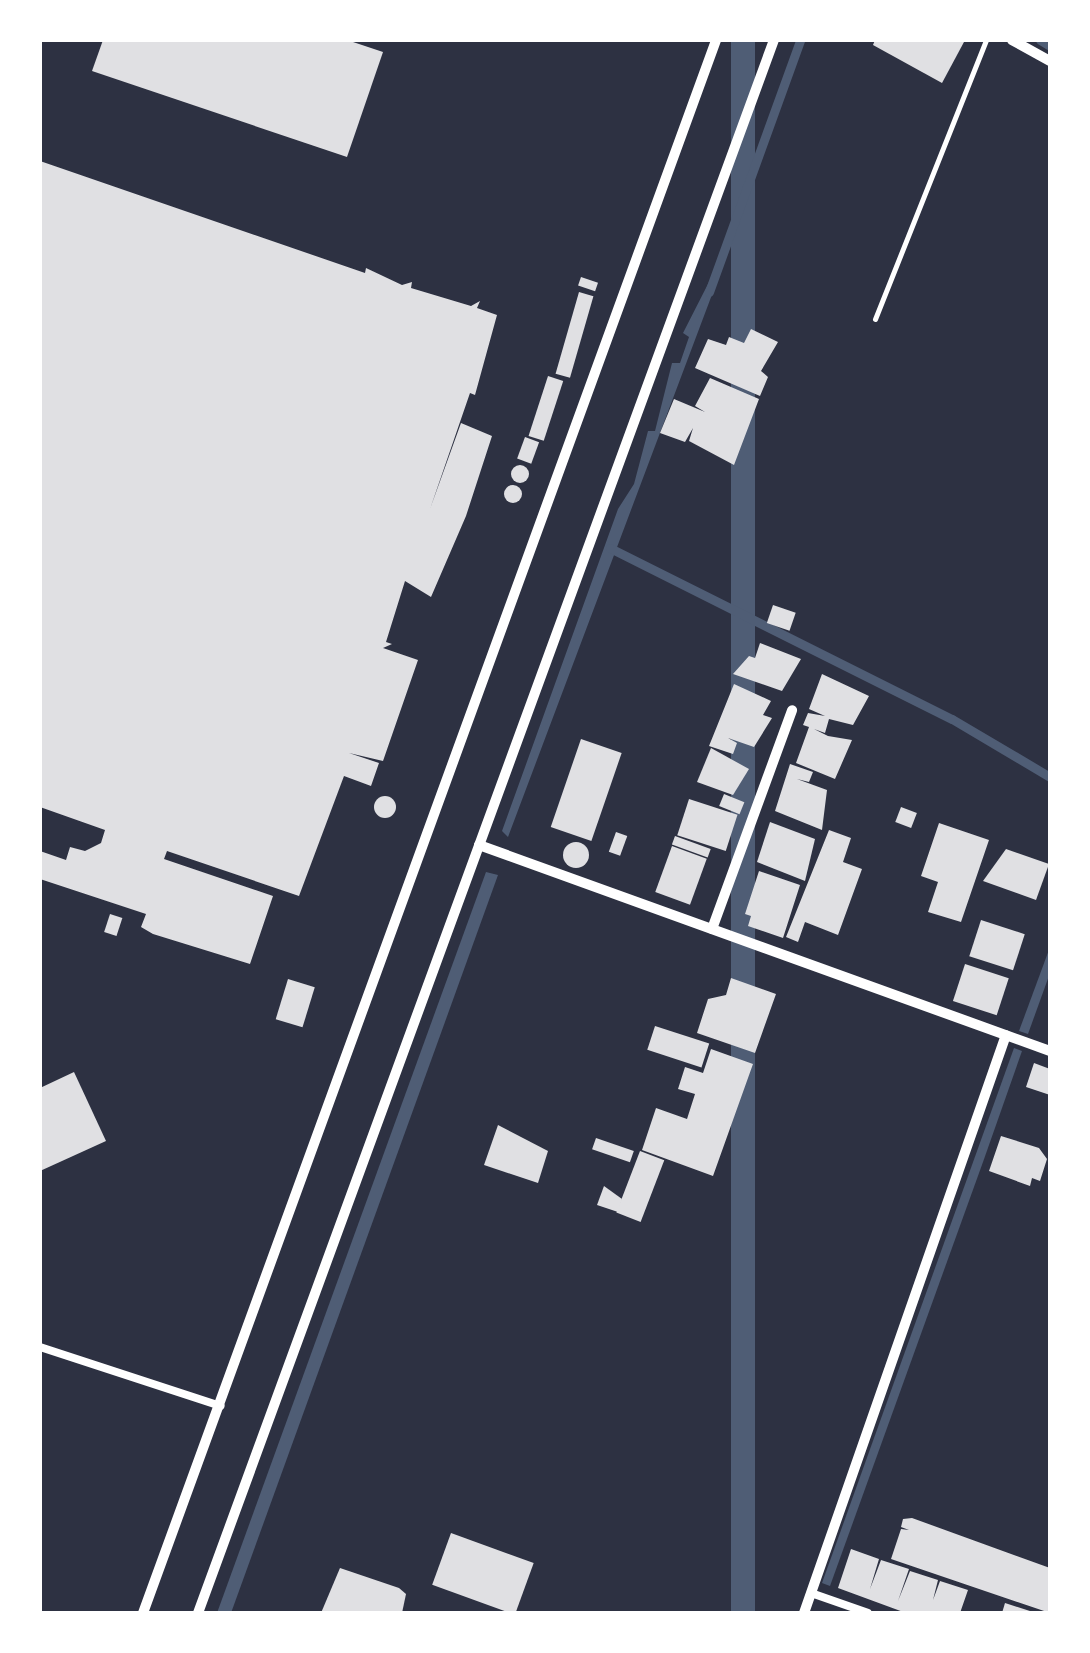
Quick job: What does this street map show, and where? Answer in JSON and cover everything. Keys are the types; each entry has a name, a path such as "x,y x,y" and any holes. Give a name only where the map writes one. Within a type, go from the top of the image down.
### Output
{"street":[{"path":"143,1613 716,40"},
{"path":"198,1613 774,40"},
{"path":"1012,40 1050,61"},
{"path":"712,929 792,710"},
{"path":"479,845 1050,1051"},
{"path":"804,1613 1006,1035"}],"lane":[{"path":"40,1347 221,1406"},
{"path":"811,1593 868,1613"}],"path":[{"path":"875,319 986,40"}],"water":[{"path":"731,40 755,40 755,1613 731,1613"},
{"path":"709,282 716,284 508,837 502,831 618,509 634,484 648,431 655,431 672,363 680,363 689,337 683,333"},
{"path":"486,872 498,875 231,1613 217,1613"},
{"path":"1050,947 1050,973 1028,1034 1019,1031"},
{"path":"1014,1048 1022,1051 830,1586 822,1583"}],"building":[{"path":"103,40 347,40 383,52 347,157 92,71"},
{"path":"875,40 964,42 942,83 873,45"},
{"path":"40,161 365,273 366,268 402,285 412,282 411,288 471,306 480,301 477,308 497,315 475,395 470,393 430,509 461,423 492,436 466,516 431,597 405,581 386,642 392,644 383,648 418,660 383,761 349,753 379,763 371,786 344,776 299,896 167,851 164,859 273,896 250,964 153,934 141,927 146,914 40,879 40,851 66,860 70,847 85,851 101,843 105,830 40,807"},
{"path":"581,277 598,283 595,291 578,286"},
{"path":"579,292 593,296 570,378 556,374"},
{"path":"751,329 778,342 761,371 768,377 760,396 695,368 708,339 726,345 729,337 744,343"},
{"path":"548,376 563,381 544,441 529,436"},
{"path":"710,378 759,399 734,465 689,441 693,428 685,442 660,433 674,399 705,412 695,406"},
{"path":"525,437 539,442 531,464 517,459"},
{"path":"520,465 529,474 520,483 511,474"},
{"path":"513,485 522,494 513,503 504,494"},
{"path":"773,605 796,613 790,631 767,623"},
{"path":"760,643 801,659 782,691 733,674 749,656 755,658"},
{"path":"822,674 869,696 853,725 829,719 825,733 814,729 828,736 852,740 835,779 796,763 809,727 803,725 808,713 825,716 809,709"},
{"path":"734,684 771,701 763,715 772,718 754,747 728,738 737,743 733,754 709,746"},
{"path":"581,739 622,753 591,841 551,827"},
{"path":"711,748 749,769 733,795 697,782"},
{"path":"790,764 813,772 809,782 797,779 827,790 822,830 775,811"},
{"path":"724,794 744,802 740,814 719,806"},
{"path":"385,796 393,799 393,815 385,818 377,815 374,807 377,799"},
{"path":"689,799 738,815 726,851 677,835"},
{"path":"901,807 917,813 911,828 895,822"},
{"path":"770,822 815,839 805,881 757,862"},
{"path":"939,823 989,840 961,922 928,912 938,882 921,876"},
{"path":"829,830 851,838 843,862 862,869 838,935 805,922 798,942 786,937"},
{"path":"616,832 627,836 620,856 609,852"},
{"path":"675,836 711,849 708,857 672,844"},
{"path":"576,842 585,846 589,855 585,864 576,868 567,864 563,855 567,846"},
{"path":"672,846 707,859 690,905 655,892"},
{"path":"1006,849 1049,864 1036,900 983,881"},
{"path":"759,871 800,885 783,938 748,926 751,916 745,914"},
{"path":"110,914 122,918 116,936 104,932"},
{"path":"981,920 1025,934 1013,970 969,956"},
{"path":"965,964 1009,978 997,1015 953,1001"},
{"path":"731,978 776,994 755,1053 697,1033 708,999 726,995"},
{"path":"288,979 315,987 302,1027 276,1019"},
{"path":"655,1026 709,1044 701,1067 647,1050"},
{"path":"711,1049 753,1064 713,1176 642,1150 656,1108 687,1119 695,1094 678,1089 685,1067 703,1073"},
{"path":"1034,1063 1050,1069 1050,1095 1026,1087"},
{"path":"74,1072 106,1141 40,1171 40,1088"},
{"path":"498,1125 548,1151 538,1183 484,1165"},
{"path":"1001,1136 1039,1148 1047,1159 1040,1181 1032,1178 1030,1186 989,1171"},
{"path":"596,1138 634,1151 630,1162 592,1149"},
{"path":"640,1151 664,1160 641,1222 616,1213"},
{"path":"604,1186 622,1199 618,1212 597,1205"},
{"path":"912,1518 1050,1568 1050,1613 891,1559 901,1529 909,1530 901,1527 903,1519"},
{"path":"451,1533 534,1563 516,1613 432,1585"},
{"path":"851,1549 879,1559 870,1589 881,1560 909,1569 898,1601 910,1571 938,1580 933,1600 940,1581 968,1590 960,1613 906,1613 838,1588"},
{"path":"340,1568 399,1588 406,1594 402,1613 321,1613"},
{"path":"1005,1603 1033,1612 1033,1613 1002,1613"}],"waterway":[{"path":"709,292 800,40"},
{"path":"1040,40 1050,46"},
{"path":"610,548 952,719 1050,777"}]}
